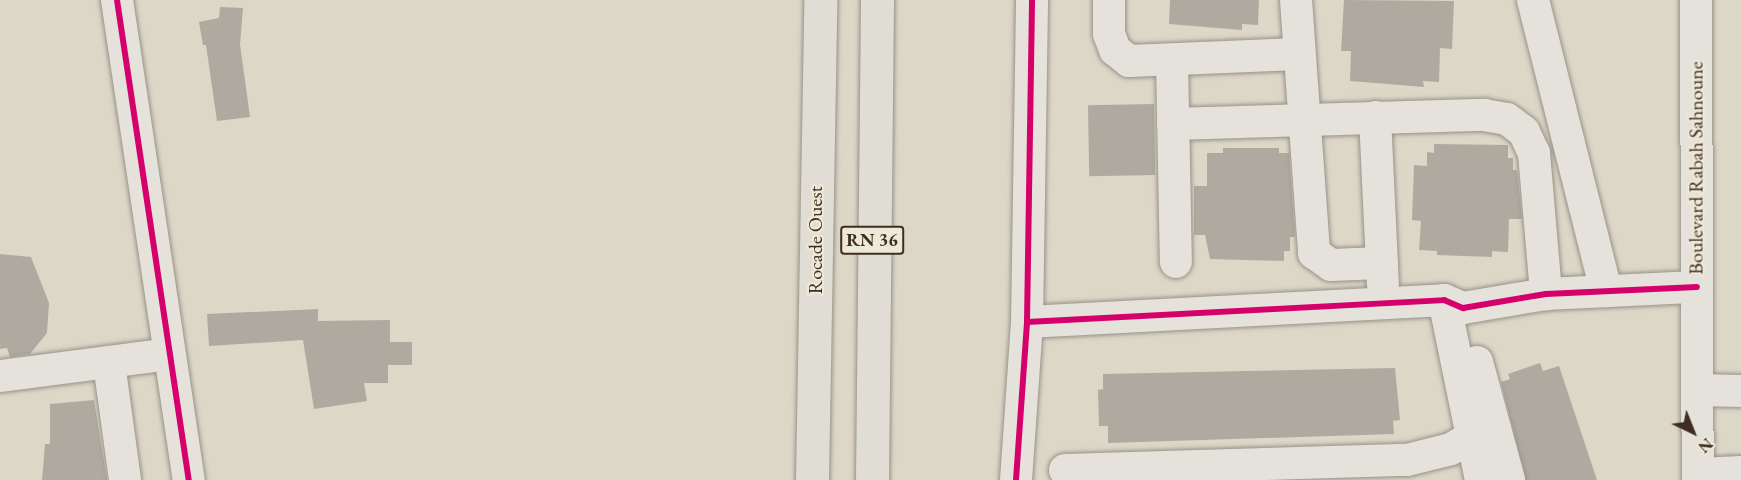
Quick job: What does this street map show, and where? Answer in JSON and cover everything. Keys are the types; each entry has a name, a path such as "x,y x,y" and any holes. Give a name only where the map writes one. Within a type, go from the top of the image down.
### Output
{"highway":[{"name":"Rocade Ouest","path":"812,480 820,0"},
{"name":"RN 36","path":"872,480 877,0"}],"street":[{"path":"117,0 189,480"},
{"path":"1016,480 1027,322 1032,0"},
{"path":"1109,0 1109,34 1115,50 1129,61 1298,54"},
{"path":"1296,0 1298,54 1305,118 1314,253 1331,265 1382,263"},
{"path":"1533,0 1606,291"},
{"name":"Boulevard Rabah Sahnoune","path":"1696,0 1698,477"},
{"path":"1172,60 1176,262"},
{"path":"1173,124 1305,118 1484,115 1507,119 1524,132 1534,153 1546,294"},
{"path":"1375,117 1384,302"},
{"path":"1027,322 1384,302 1453,304 1546,294 1697,286"},
{"path":"1453,304 1481,480"},
{"path":"1453,304 1509,480"},
{"path":"0,376 169,354"},
{"path":"109,363 124,480"},
{"path":"1698,390 1741,391"},
{"path":"1065,470 1407,460 1451,449 1473,436"},
{"path":"1698,477 1741,472"}],"building":[{"path":"1170,0 1259,0 1258,25 1242,24 1242,30 1169,24"},
{"path":"1344,0 1454,1 1452,49 1440,48 1439,82 1423,81 1424,87 1350,81 1351,51 1341,51"},
{"path":"220,7 243,8 240,44 250,117 217,121 206,45 203,45 199,22 219,18"},
{"path":"1154,104 1155,175 1089,176 1088,105"},
{"path":"1434,144 1508,145 1508,158 1513,158 1513,170 1517,170 1522,219 1509,219 1508,252 1492,251 1492,257 1437,255 1437,251 1419,250 1421,221 1412,220 1414,165 1427,166 1427,152 1434,153"},
{"path":"1223,148 1279,148 1279,153 1289,153 1295,237 1290,237 1290,251 1284,251 1284,261 1210,259 1205,235 1194,235 1194,186 1207,186 1207,153 1223,153"},
{"path":"0,254 31,257 49,303 47,333 30,354 10,357 7,348 0,349"},
{"path":"318,309 318,321 390,320 390,342 412,342 412,365 388,365 388,383 364,383 367,401 314,409 303,340 209,346 207,314"},
{"path":"1540,363 1543,371 1559,366 1597,480 1526,480 1501,382 1510,379 1508,374"},
{"path":"1395,368 1400,420 1393,421 1394,434 1108,443 1108,426 1099,426 1098,390 1103,389 1103,374"},
{"path":"94,400 107,480 42,480 45,444 50,444 50,404"}],"cycle path":[{"path":"117,0 189,480"},
{"path":"1016,480 1027,322 1032,0"},
{"path":"1027,322 1444,300 1463,308 1546,294 1697,287"}]}
